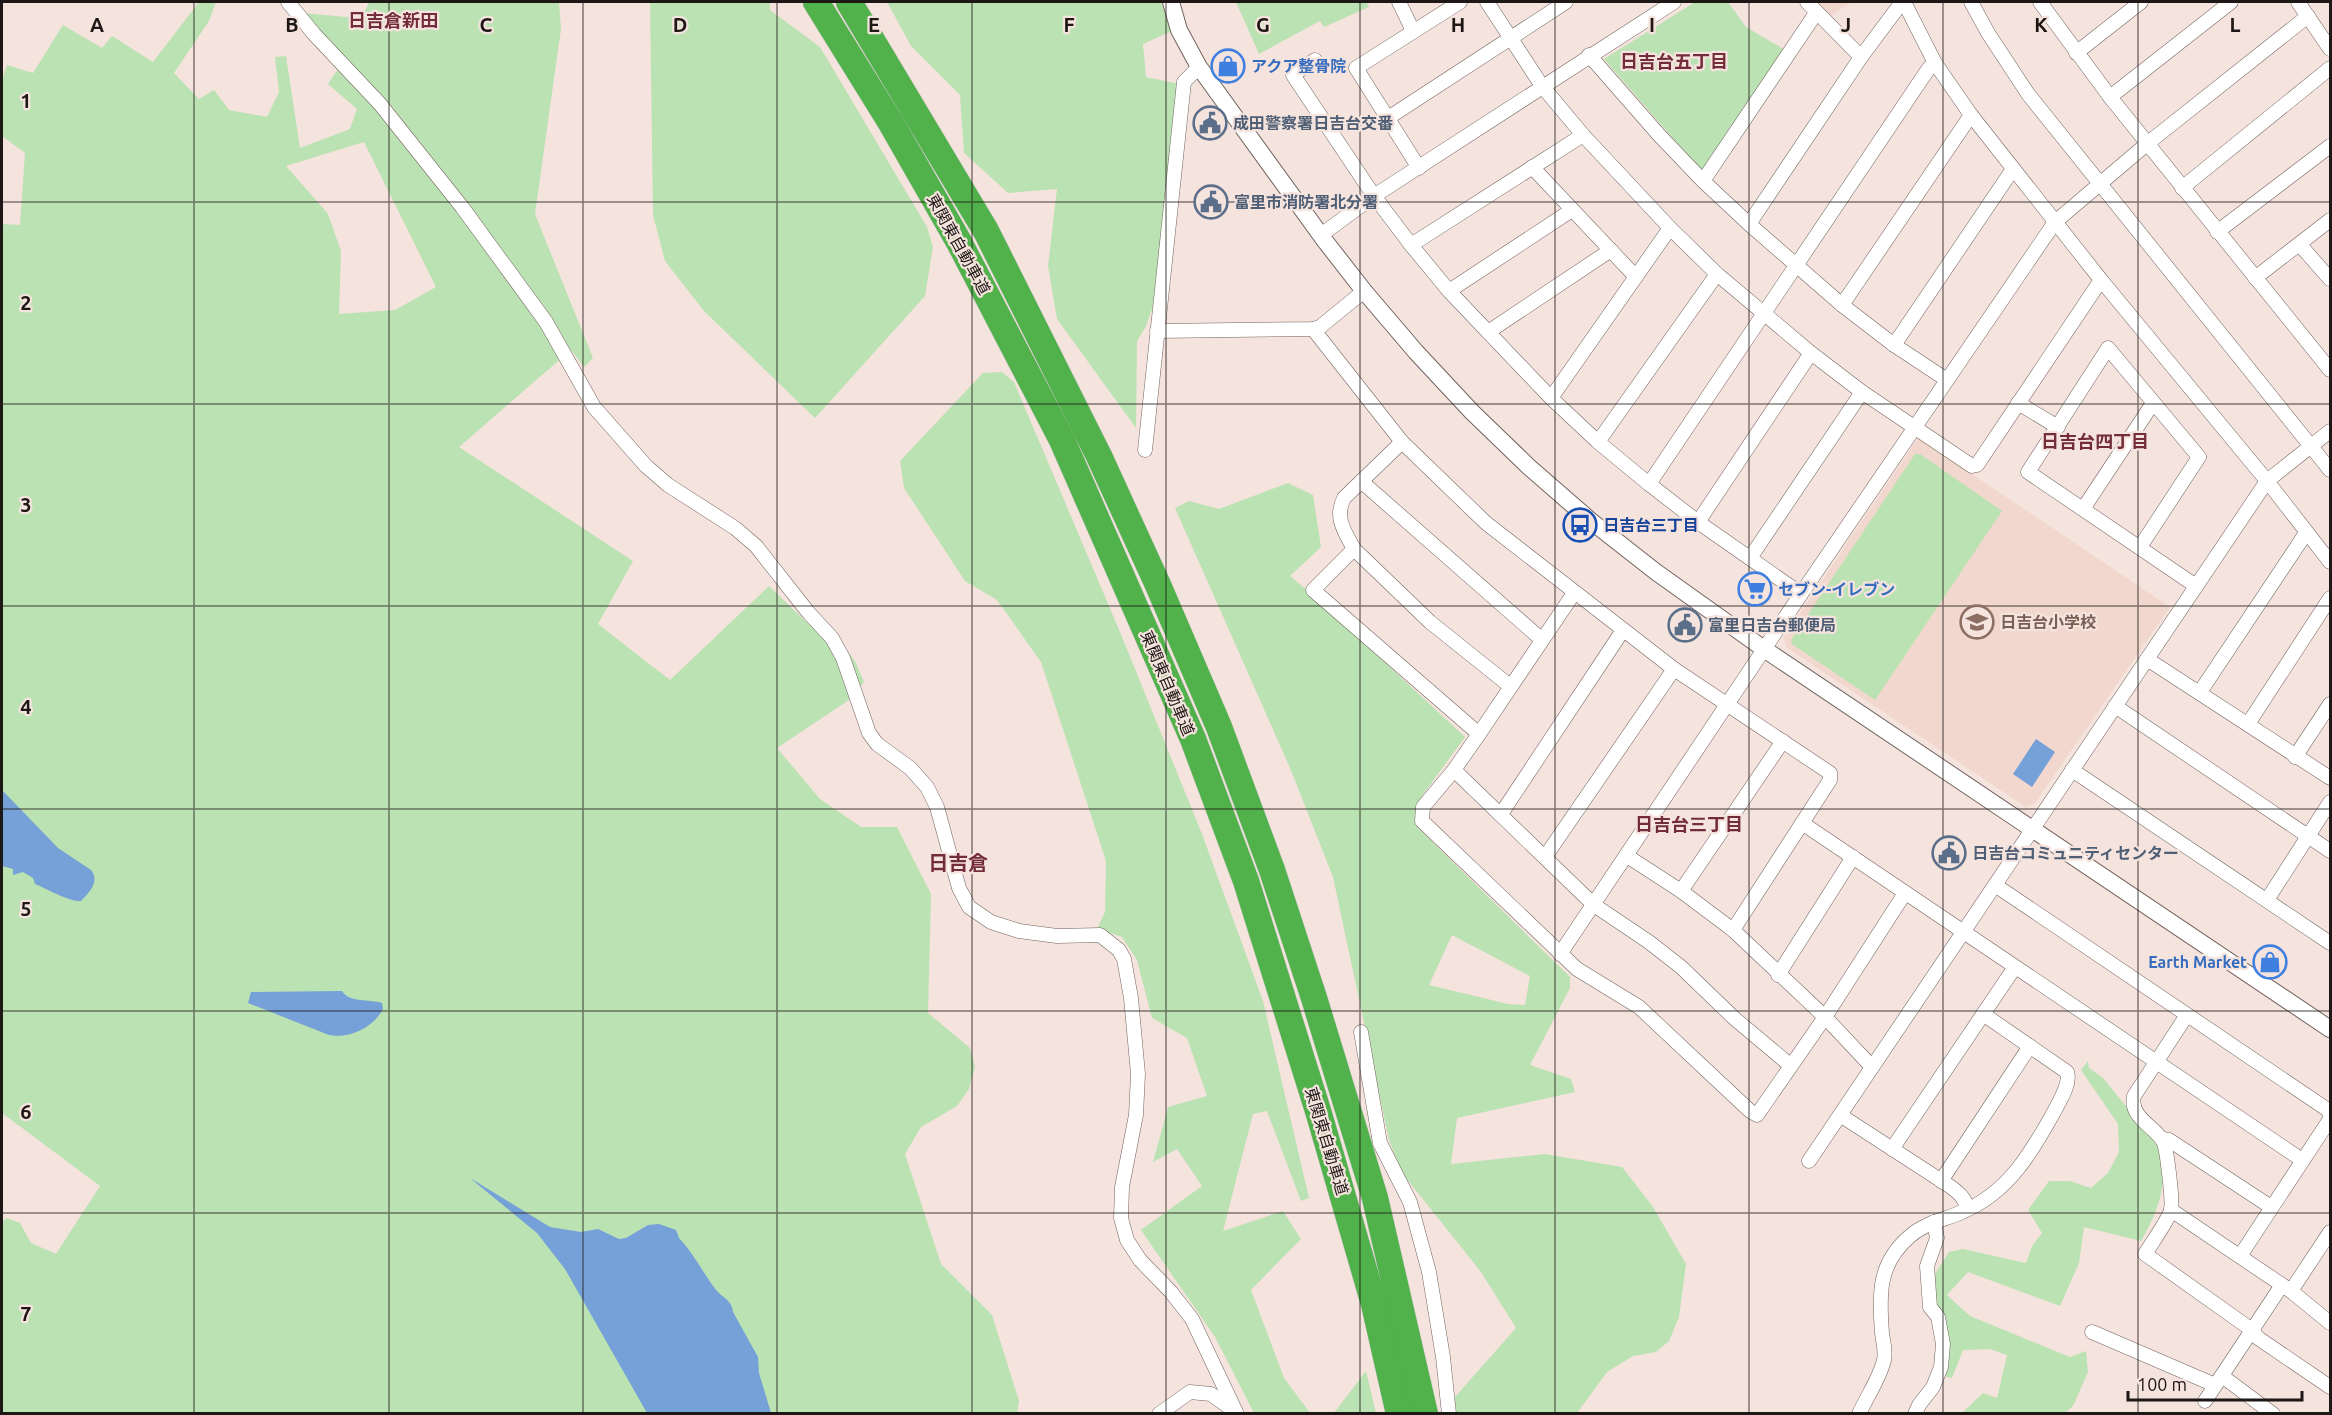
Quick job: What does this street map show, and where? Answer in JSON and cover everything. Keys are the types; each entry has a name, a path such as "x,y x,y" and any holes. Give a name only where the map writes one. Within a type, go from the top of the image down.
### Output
{"highway":[{"name":"東関東自動車道","path":"816,2 891,123 959,242 1052,420 1193,739 1246,881 1319,1114 1374,1304 1399,1413"},
{"name":"東関東自動車道","path":"849,2 986,231 1099,456 1158,585 1219,728 1275,880 1375,1198 1425,1413"}],"street":[{"path":"288,2 314,34 380,104 462,207 546,322 594,407 646,466 668,485 735,528 756,546 808,612 832,638 843,658 869,733 877,744 910,768 927,787 937,807 959,888 969,907 991,922 1019,931 1057,936 1100,935 1119,950 1124,959 1131,998 1138,1074 1136,1115 1122,1187 1120,1218 1127,1240 1140,1260 1171,1292 1192,1319 1236,1413"},
{"path":"1171,2 1179,30 1199,67 1320,235 1364,291 1472,412 1529,467 1656,572 1764,649 2331,1029"},
{"path":"1399,2 1413,31"},
{"path":"1419,168 1356,68 1460,2"},
{"path":"1487,2 1542,86 1582,135 1717,274 1763,314 1862,392 1972,466 1977,465 2102,280"},
{"path":"1388,118 1566,2"},
{"path":"1320,235 1374,196 1589,55 1657,6 1674,2"},
{"path":"1807,2 1861,57"},
{"path":"1749,224 1861,57 1903,2 1935,63 1971,115 2331,562"},
{"path":"1971,2 1988,33 2028,94 2331,470"},
{"path":"2076,54 2141,2"},
{"path":"2110,98 2231,2"},
{"path":"2298,2 2331,49"},
{"path":"2044,3 2076,54 2110,98 2331,370"},
{"path":"1702,181 1816,13"},
{"path":"1560,954 1801,594 2055,222 2148,143 2308,16"},
{"path":"1589,55 1702,181 1749,224 1842,305 1894,345 1947,380"},
{"path":"1315,60 1293,75 1374,196 1449,291 1551,398 1599,442 1648,484 1698,522 1801,594"},
{"path":"1648,484 1929,68 1935,63"},
{"path":"1145,450 1184,82 1199,67"},
{"path":"2181,188 2331,68"},
{"path":"1842,305 1971,115"},
{"path":"1411,245 1582,135"},
{"path":"2217,232 2331,146"},
{"path":"1532,167 1636,277"},
{"path":"1894,345 2013,169"},
{"path":"1449,291 1572,210"},
{"path":"2255,278 2331,220"},
{"path":"1551,398 1670,228"},
{"path":"2300,245 2331,279"},
{"path":"1488,332 1611,250"},
{"path":"1599,442 1717,274"},
{"path":"1157,331 1312,329 1320,327 1364,291"},
{"path":"1312,329 1402,442 1486,523 1674,669 1830,773 1830,780 1732,930"},
{"path":"2140,547 2199,457 2152,404 2108,348 2028,472 2196,586"},
{"path":"1698,522 1811,353"},
{"path":"1750,558 1862,392"},
{"path":"2018,403 2058,427"},
{"path":"2083,509 2152,404"},
{"path":"1809,1161 2267,480 2331,431"},
{"path":"1402,442 1344,498 1338,509 1340,522 1354,549 1430,622 1510,686"},
{"path":"1362,482 1541,639"},
{"path":"2200,692 2306,532"},
{"path":"1354,549 1313,590 1479,734"},
{"path":"1574,593 1454,770 1423,807 1422,821 1560,954 1577,969 1639,1006 1750,1111 1757,1115 1825,1017 1905,893"},
{"path":"2248,724 2331,598"},
{"path":"1501,814 1623,630"},
{"path":"2147,659 2295,757 2331,778"},
{"path":"1545,857 1674,669"},
{"path":"2295,757 2331,704"},
{"path":"2115,706 2331,851"},
{"path":"1681,891 1783,741"},
{"path":"1454,770 1593,905 1649,942 1681,967 1735,1019 1790,1065"},
{"path":"2072,770 2331,943"},
{"path":"2267,900 2331,802"},
{"path":"1802,823 2302,1160"},
{"path":"1627,856 1681,891 1732,930 1825,1017 1872,1067"},
{"path":"1778,975 1853,857"},
{"path":"1995,885 2328,1110 2331,1117 2240,1256"},
{"path":"1892,1149 2015,967"},
{"path":"1859,1413 1885,1357 1879,1299 1886,1268 1896,1249 1909,1236 1934,1222 1985,1200 2010,1179 2033,1149 2068,1082 2067,1072 1983,1014"},
{"path":"2187,1015 2134,1096 2132,1103 2134,1108 2151,1130 2162,1139 2169,1140 2271,1207"},
{"path":"1361,1032 1380,1143 1410,1202 1429,1272 1443,1357 1449,1413"},
{"path":"1941,1181 2030,1046"},
{"path":"1840,1115 1960,1194 1967,1209"},
{"path":"2162,1139 2169,1173 2171,1210 2145,1254 2252,1330 2258,1338 2331,1387"},
{"path":"2171,1210 2286,1288 2331,1323"},
{"path":"1915,1413 1933,1387 1941,1367 1943,1344 1938,1317 1930,1307 1927,1266 1937,1238 1934,1222"},
{"path":"2205,1401 2252,1330 2331,1232"},
{"path":"2092,1332 2218,1380 2273,1413"},
{"path":"1159,1413 1190,1392 1211,1394 1226,1403 1236,1413"}],"shaded area":[{"path":"1812,2 1851,2 1828,18"},
{"name":"日吉台小学校","path":"1918,438 2170,607 2035,803 2026,807 1786,647 1784,637"}],"green space":[{"path":"199,2 216,2 209,21 174,73 199,99 214,90 229,110 267,117 279,92 275,57 286,56 300,148 350,129 357,109 328,84 344,60 302,13 358,18 369,2 559,2 561,29 535,214 593,358 584,367 571,350 459,447 633,561 598,624 670,680 769,586 822,637 839,641 855,661 864,682 852,698 777,748 820,799 861,827 897,827 931,894 928,1013 970,1048 975,1067 969,1089 957,1106 921,1127 905,1154 941,1264 992,1315 1019,1401 1017,1413 2,1413 2,1222 7,1218 20,1223 31,1243 56,1254 100,1186 2,1113 2,224 20,225 25,153 2,136 2,80 7,65 33,73 63,25 102,48 112,36 153,62","holes":["364,142 436,287 395,310 339,314 341,251 328,214 286,166"]},
{"path":"650,2 770,2 770,10 820,47 927,227 933,247 925,296 815,418 704,311 665,261 653,215"},
{"path":"887,2 1161,2 1172,31 1143,44 1146,77 1179,84 1158,293 1145,328 1137,341 1136,428 1057,319 1048,266 1057,189 1008,193 964,153 960,95 911,46"},
{"path":"1236,2 1367,2 1369,7 1324,27 1320,21 1259,54"},
{"path":"1695,2 1728,2 1746,27 1785,50 1703,173 1604,59"},
{"path":"1002,372 1014,382 1120,632 1202,834 1263,1001 1309,1198 1301,1201 1267,1111 1253,1114 1223,1231 1283,1211 1301,1239 1251,1290 1284,1378 1310,1413 1254,1413 1215,1337 1141,1230 1202,1186 1177,1149 1153,1162 1168,1107 1207,1096 1187,1038 1152,1018 1137,960 1122,937 1097,929 1105,912 1106,861 1041,662 997,600 965,581 904,488 900,461 983,373"},
{"path":"1915,454 1920,454 2002,511 1875,700 1792,644 1791,640"},
{"path":"1288,483 1313,495 1321,547 1290,576 1465,737 1422,796 1415,825 1570,977 1570,988 1530,1065 1571,1079 1575,1092 1457,1118 1451,1164 1545,1154 1622,1167 1653,1207 1686,1264 1679,1317 1669,1341 1656,1352 1633,1356 1607,1372 1577,1413 1450,1413 1447,1406 1516,1328 1481,1272 1402,1173 1389,1140 1333,877 1290,768 1175,508 1189,501 1219,509","holes":["1452,935 1530,976 1525,1005 1508,1004 1429,985"]},
{"path":"2088,1061 2089,1068 2102,1077 2154,1140 2163,1166 2158,1204 2141,1241 2084,1227 2079,1263 2060,1306 1968,1272 1947,1295 1970,1316 2070,1357 2086,1351 2088,1372 2073,1406 2065,1413 1962,1413 1983,1393 1997,1398 2007,1355 1990,1349 1963,1350 1952,1378 1943,1376 1931,1280 1949,1252 1963,1249 2026,1263 2032,1246 2042,1233 2028,1210 2049,1181 2070,1181 2091,1188 2108,1173 2119,1152 2118,1124 2081,1070"},
{"path":"1366,1371 1376,1413 1334,1413"}],"water":[{"path":"2036,739 2055,752 2032,787 2013,774"},
{"path":"2,790 58,848 94,874 94,882 81,901 35,884 33,878 23,872 13,875 13,869 2,866"},
{"path":"342,991 345,995 355,999 382,1003 383,1009 367,1027 352,1034 337,1036 329,1035 248,1003 251,992"},
{"path":"470,1178 550,1227 581,1232 598,1229 619,1239 626,1238 648,1225 659,1224 676,1230 679,1238 716,1290 731,1305 758,1357 759,1373 771,1413 647,1413 565,1269 537,1233"}],"place":[{"name":"アクア整骨院","path":"1228,66"},
{"name":"成田警察署日吉台交番","path":"1210,123"},
{"name":"富里市消防署北分署","path":"1211,202"},
{"name":"日吉台三丁目","path":"1580,525"},
{"name":"セブン-イレブン","path":"1755,589"},
{"name":"日吉台小学校","path":"1977,622"},
{"name":"富里日吉台郵便局","path":"1685,625"},
{"name":"日吉台コミュニティセンター","path":"1949,853"},
{"name":"Earth Market","path":"2270,962"}],"district":[{"name":"日吉倉新田","path":"393,20"},
{"name":"日吉台五丁目","path":"1674,61"},
{"name":"日吉台四丁目","path":"2095,441"},
{"name":"日吉台三丁目","path":"1689,824"},
{"name":"日吉倉","path":"958,862"}]}
